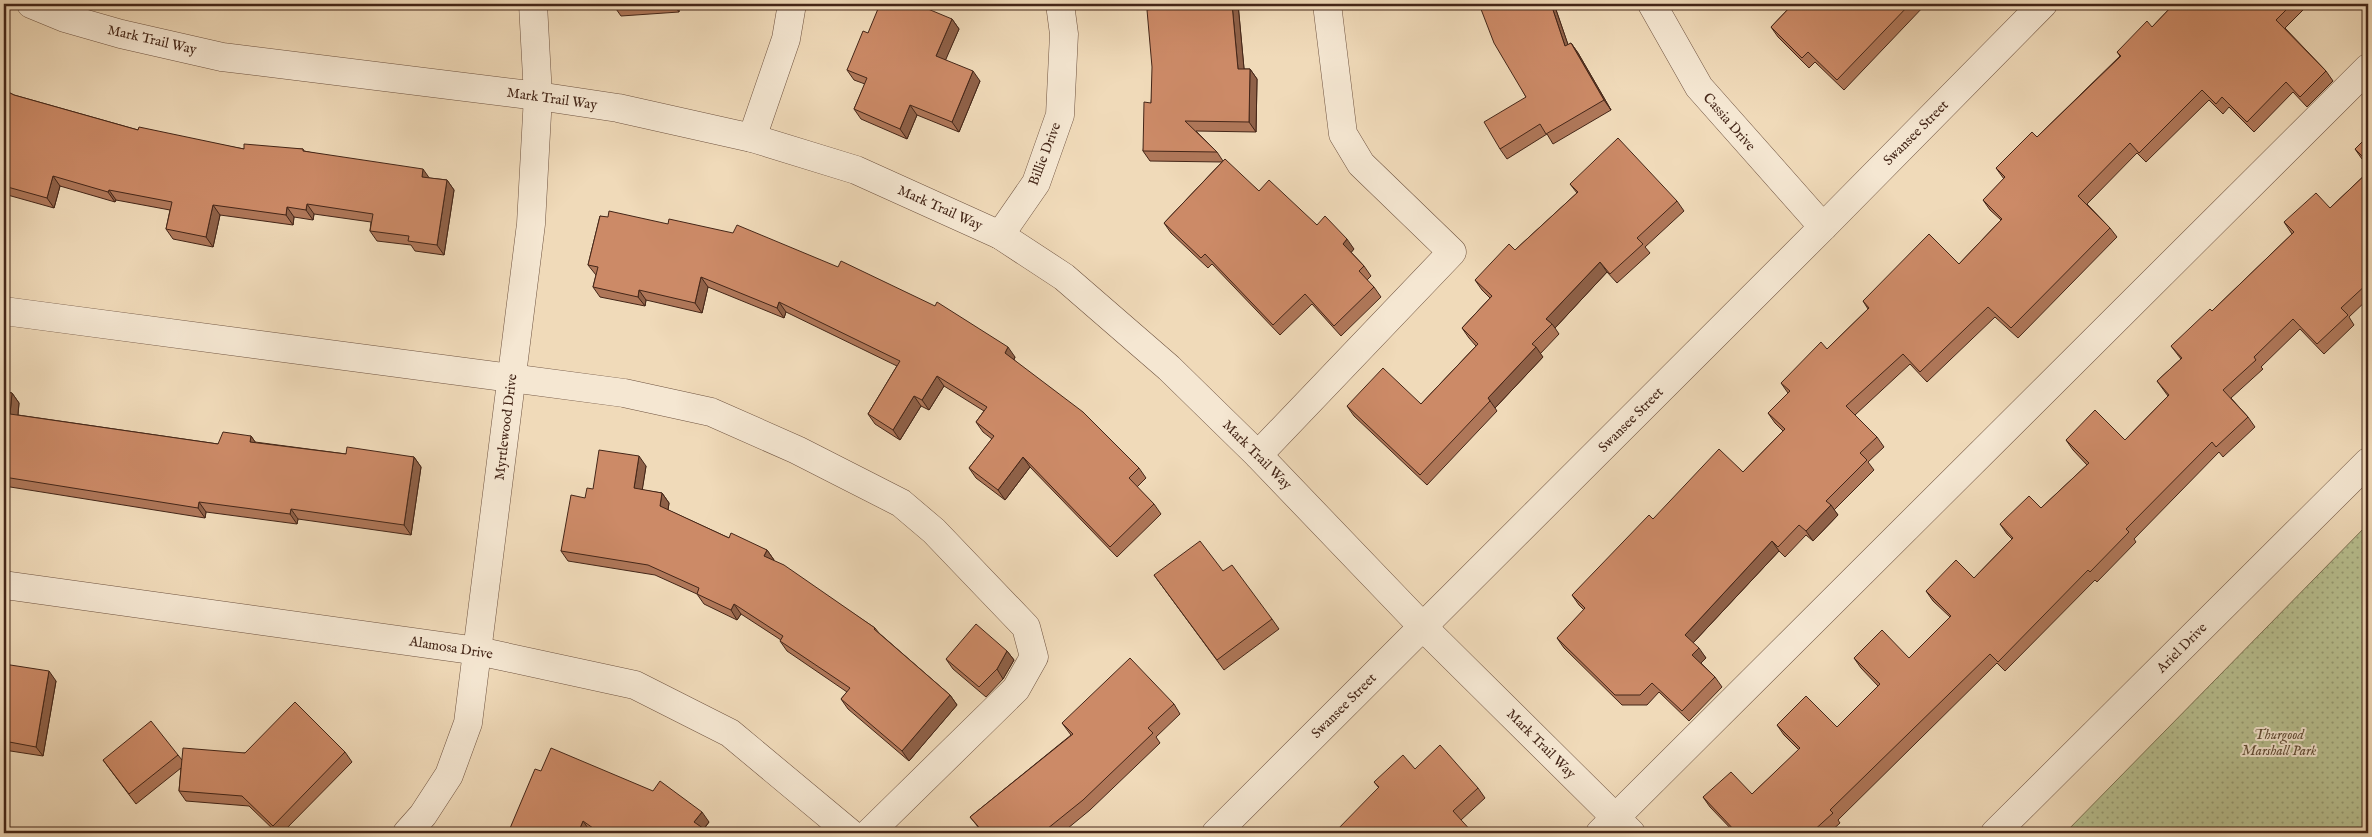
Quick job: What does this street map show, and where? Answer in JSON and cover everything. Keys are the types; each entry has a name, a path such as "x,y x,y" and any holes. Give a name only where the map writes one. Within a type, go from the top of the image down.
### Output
{"street":[{"name":"Mark Trail Way","path":"31,4 65,18 121,34 222,56 618,108 752,138 856,170 1000,235 1072,284 1169,368 1258,455 1615,828"},
{"name":"Myrtlewood Drive","path":"407,833 423,815 449,775 468,723 531,224 538,96 533,4"},
{"path":"752,138 786,39 792,4"},
{"name":"Billie Drive","path":"1000,235 1036,183 1060,115 1064,34 1060,4"},
{"path":"1258,455 1452,252 1361,164 1343,134 1327,4"},
{"name":"Cassia Drive","path":"1652,4 1700,87 1824,227"},
{"name":"Swansee Street","path":"1216,833 1824,227 2043,4"},
{"path":"1615,828 2368,68"},
{"path":"4,312 624,392 711,412 797,450 901,503 934,531 1026,627 1034,657 1016,690 869,833"},
{"name":"Ariel Drive","path":"1995,833 2368,462"},
{"name":"Alamosa Drive","path":"4,585 478,651 635,685 730,733 850,833"}],"green space":[{"name":"Thurgood Marshall Park","path":"2368,524 2368,833 2065,833"}],"building":[{"path":"614,4 652,4 614,6"},
{"path":"880,4 916,4 952,19 936,56 973,71 952,122 910,105 900,129 854,109 867,78 847,70 863,31 868,33"},
{"path":"1162,4 1232,4 1238,69 1250,69 1249,122 1185,121 1217,152 1143,151 1144,102 1151,103 1152,67 1147,10 1162,8"},
{"path":"1479,4 1551,4 1565,46 1571,43 1604,100 1546,134 1540,124 1500,149 1484,122 1526,97 1494,43"},
{"path":"1793,4 1910,4 1837,80 1808,52 1802,58 1771,27"},
{"path":"2174,4 2292,4 2276,20 2326,71 2300,97 2286,82 2247,122 2222,97 2216,104 2202,90 2139,153 2130,143 2078,196 2110,228 2011,328 1988,307 1920,372 1903,354 1846,406 1877,437 1860,453 1867,460 1826,501 1831,505 1806,531 1799,525 1778,547 1772,541 1685,635 1699,648 1692,655 1715,677 1682,711 1652,683 1640,695 1615,695 1557,638 1585,608 1572,595 1649,515 1653,519 1719,449 1743,472 1785,429 1768,413 1790,391 1781,383 1821,342 1827,349 1869,308 1863,301 1929,234 1959,264 2002,219 1983,200 2005,177 1996,168 2032,132 2037,137 2121,56 2117,52 2147,21 2152,27"},
{"path":"4,90 14,95 138,130 139,127 244,149 244,144 303,149 303,151 423,169 422,177 447,180 437,245 408,241 409,236 370,231 373,214 307,204 306,210 287,207 286,215 213,205 206,237 166,229 172,202 109,190 108,192 53,176 47,198 4,186"},
{"path":"2368,136 2368,162 2355,149"},
{"path":"1618,138 1677,201 1637,238 1643,244 1610,274 1600,262 1546,319 1552,324 1532,344 1536,347 1488,398 1490,401 1420,475 1347,406 1383,368 1421,404 1478,344 1462,328 1492,296 1475,280 1509,244 1515,250 1578,192 1570,184"},
{"path":"1225,159 1259,191 1269,180 1317,225 1325,216 1347,239 1343,244 1364,266 1359,271 1374,287 1334,326 1305,294 1273,325 1205,254 1201,258 1164,223"},
{"path":"2368,172 2368,283 2341,308 2348,315 2317,344 2293,319 2254,357 2256,360 2223,390 2248,417 2216,447 2212,442 2126,529 2129,532 2090,572 2088,570 1998,662 1990,654 1830,810 1833,813 1811,833 1737,833 1703,797 1731,772 1752,794 1800,748 1777,725 1806,696 1837,727 1880,684 1854,658 1882,630 1909,658 1951,616 1926,591 1956,560 1974,578 2013,538 2000,524 2029,496 2041,508 2089,463 2066,440 2095,410 2125,440 2169,395 2157,381 2182,358 2171,346 2210,309 2212,311 2294,232 2284,222 2316,193 2330,208"},
{"path":"609,211 668,224 669,219 733,233 737,225 838,267 841,261 935,306 937,302 1008,347 1005,353 1083,412 1139,468 1129,478 1154,504 1110,547 1023,457 998,490 969,468 994,436 976,422 987,407 937,376 922,400 914,396 893,430 868,414 900,361 779,302 777,308 701,277 695,303 639,290 638,297 593,287 598,267 588,265 600,216 608,217"},
{"path":"4,392 12,393 10,414 218,444 223,432 251,436 250,442 346,454 347,447 414,457 404,525 291,509 290,514 199,502 198,508 4,477"},
{"path":"599,450 639,456 634,488 662,493 660,506 729,538 731,533 767,550 764,556 784,565 875,628 950,695 902,751 841,699 850,688 780,641 783,636 734,604 731,610 697,594 699,588 648,565 561,551 571,495 585,498 587,488 593,489"},
{"path":"1200,541 1223,571 1232,565 1272,619 1217,660 1154,575"},
{"path":"976,624 1007,651 997,669 979,687 946,659"},
{"path":"1130,658 1174,704 1148,728 1153,733 1083,800 1042,833 984,833 970,817 1073,734 1062,723"},
{"path":"4,664 49,671 36,747 4,741"},
{"path":"295,702 345,752 273,826 242,796 179,791 183,748 245,753"},
{"path":"151,721 178,755 129,794 103,760"},
{"path":"1440,745 1478,788 1453,811 1473,833 1334,833 1379,787 1374,782 1403,755 1415,769"},
{"path":"551,748 653,791 660,781 702,812 694,822 710,833 600,833 583,821 578,833 508,833 535,769 541,771"}]}
